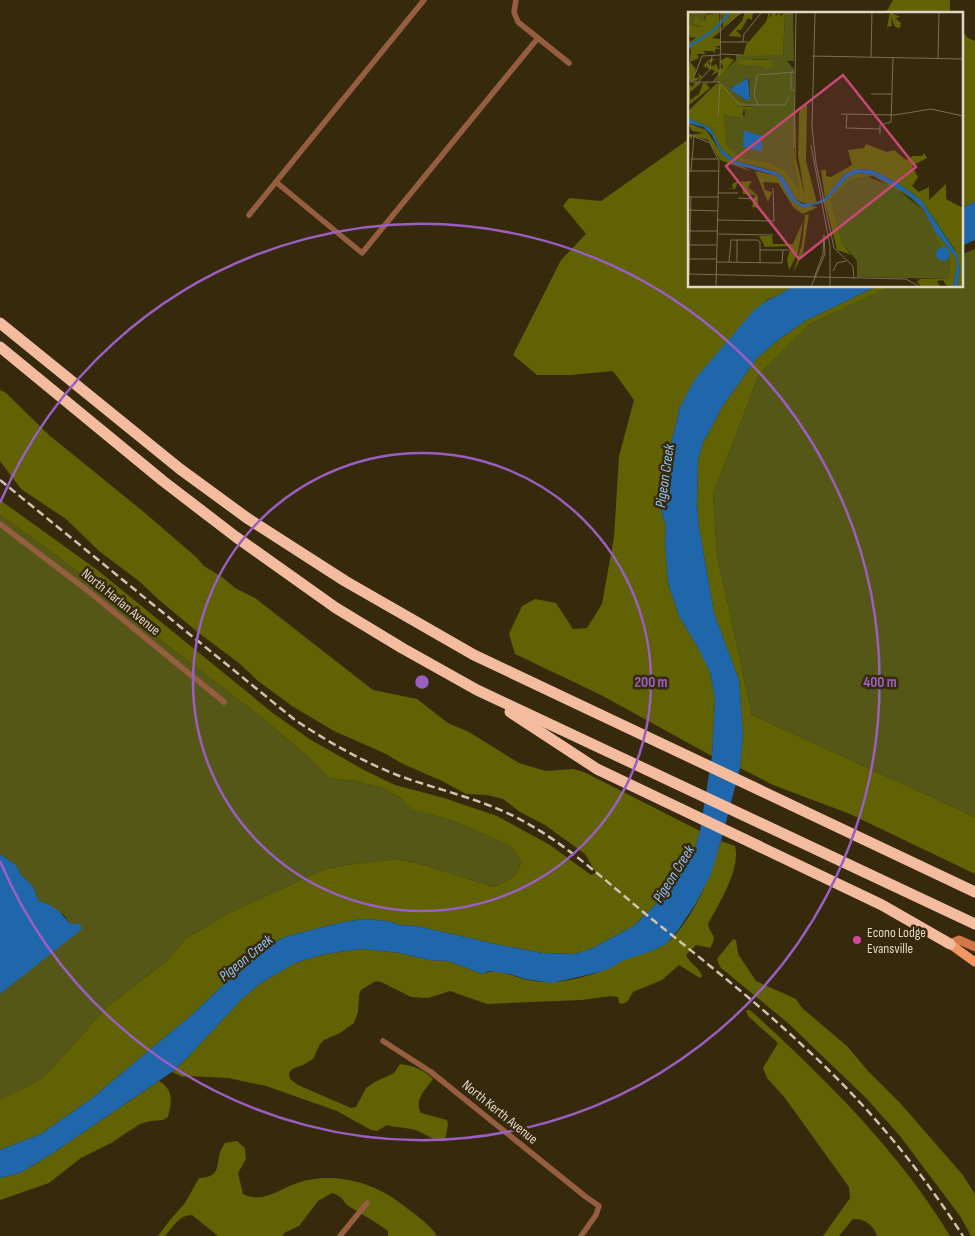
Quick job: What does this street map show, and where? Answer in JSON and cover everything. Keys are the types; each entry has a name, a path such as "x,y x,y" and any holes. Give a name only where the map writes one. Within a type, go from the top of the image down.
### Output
{"highway":[{"path":"0,323 180,469 247,518 344,581 474,655 975,892"},
{"path":"0,347 163,481 236,537 336,608 410,653 477,690 975,924"},
{"path":"477,690 597,769 882,905 950,944"}],"main road":[{"path":"950,944 975,962"}],"street":[{"path":"249,215 424,0"},
{"path":"516,0 514,12 521,24 569,63"},
{"path":"276,182 362,253 538,38"},
{"name":"North Harlan Avenue","path":"0,524 87,590 224,702"},
{"path":"950,944 959,940 975,948"},
{"name":"North Kerth Avenue","path":"383,1041 430,1072 586,1198 599,1206 596,1215 581,1236"},
{"path":"340,1236 367,1204"}],"shaded area":[{"path":"893,0 950,0 950,12 886,12"},
{"path":"962,31 968,38 975,41 975,202 962,208"},
{"path":"688,140 688,288 790,288 767,300 685,398 680,407 670,448 660,505 666,527 665,542 668,583 679,616 703,656 710,672 715,699 712,756 601,695 515,654 509,634 522,606 535,599 556,603 573,629 587,628 602,604 614,537 619,456 634,400 613,371 571,375 537,375 513,355 561,260 586,234 563,206 569,198 601,201"},
{"path":"975,249 975,817 752,715 717,555 713,494 759,375 810,324 888,288 962,288 962,255"},
{"path":"873,288 888,288 810,324 759,375 713,494 717,555 752,715 975,817 975,874 850,814 773,785 740,768 743,735 739,680 714,613 699,527 697,506 698,460 703,443 722,407 757,358 805,321"},
{"path":"0,390 6,393 49,435 145,513 204,566 235,588 255,598 373,690 417,699 448,723 469,732 519,763 546,771 574,769 586,773 700,831 695,848 684,861 676,881 635,925 593,948 575,954 543,953 417,926 363,919 288,936 272,943 246,963 194,1013 91,1099 41,1134 0,1150 0,1099 29,1086 43,1077 108,1006 167,961 185,939 229,913 323,870 346,865 398,859 424,865 494,887 515,875 521,862 508,845 454,821 412,809 401,798 382,788 356,781 329,778 306,755 261,717 145,628 121,606 47,548 0,515 0,500 96,569 274,714 311,740 395,785 444,798 497,816 550,845 591,875 596,873 585,854 545,825 520,812 503,799 487,795 466,794 384,753 334,731 292,706 258,681 239,663 159,600 139,581 99,551 66,519 21,489 0,461"},
{"path":"0,515 47,548 121,606 145,628 261,717 306,755 329,778 356,781 382,788 401,798 413,809 454,821 508,845 521,862 515,875 494,887 424,865 398,859 346,865 323,870 229,913 185,939 167,961 108,1006 43,1077 29,1086 0,1099 0,994 81,928 70,924 64,915 39,901 32,885 21,875 16,865 0,854"},
{"path":"721,841 735,846 735,865 728,886 708,924 714,937 713,943 710,948 696,945 686,955 701,973 702,976 700,978 679,965 662,980 633,992 627,1002 622,1004 619,1003 618,997 610,996 582,1000 487,1004 450,991 428,998 411,997 376,981 361,990 358,1012 354,1023 340,1033 324,1040 313,1059 292,1069 289,1073 290,1079 298,1085 351,1108 356,1107 366,1088 394,1073 400,1064 418,1068 433,1079 421,1095 419,1108 421,1113 447,1120 445,1141 437,1140 412,1129 387,1125 377,1131 371,1130 337,1111 266,1086 228,1078 183,1077 172,1072 243,998 261,983 295,963 325,954 362,949 400,953 428,960 448,961 483,974 499,972 527,980 556,982 597,973 622,960 655,949 665,944 675,935 692,911 700,897"},
{"path":"733,939 736,940 738,954 756,981 796,999 802,1008 847,1046 962,1174 975,1194 975,1236 971,1236 960,1216 900,1136 866,1098 788,1023 720,967 717,959"},
{"path":"746,1010 750,1010 805,1061 858,1116 908,1174 950,1236 877,1236 876,1232 865,1221 853,1219 839,1236 823,1236 850,1198 849,1187 785,1098 767,1078 763,1068 778,1043 748,1016"},
{"path":"159,1081 167,1088 171,1097 168,1117 163,1120 140,1124 111,1143 81,1158 49,1183 0,1200 0,1178 20,1173 50,1155"},
{"path":"237,1141 245,1148 246,1159 238,1173 243,1194 250,1197 264,1196 297,1183 325,1178 353,1181 379,1190 391,1197 422,1219 437,1236 388,1236 388,1231 347,1205 339,1196 332,1193 318,1201 299,1226 284,1233 283,1236 218,1236 192,1215 180,1219 165,1236 158,1236 185,1203 199,1178 207,1177 216,1171 221,1149 225,1143"}],"water":[{"path":"975,202 975,240 962,246 962,208"},
{"path":"790,288 873,288 805,321 757,358 722,407 703,443 698,460 697,506 699,527 714,613 739,680 743,735 740,768 711,874 696,903 679,929 666,944 622,961 600,972 552,983 488,971 483,974 448,961 428,960 400,953 362,949 325,954 295,963 261,983 243,998 172,1072 50,1155 20,1173 0,1178 0,1150 41,1134 91,1099 194,1013 246,963 272,943 288,936 363,919 417,926 543,953 575,954 593,948 635,925 661,899 676,881 684,861 695,848 700,831 712,756 715,699 710,672 679,616 668,583 665,542 666,527 660,505 670,448 680,407 695,379 754,310"},
{"path":"0,854 16,865 21,875 32,885 39,901 56,910 70,924 80,924 82,929 0,994"}],"railway":[{"path":"0,480 295,720 344,750 397,775 478,801 509,814 541,831 574,855 748,997 825,1066 889,1135 928,1184 963,1236"}],"place":[{"name":"Econo Lodge Evansville","path":"857,940"}],"water label":[{"name":"Pigeon Creek","path":"665,476"},
{"name":"Pigeon Creek","path":"674,874"},
{"name":"Pigeon Creek","path":"246,958"}]}
